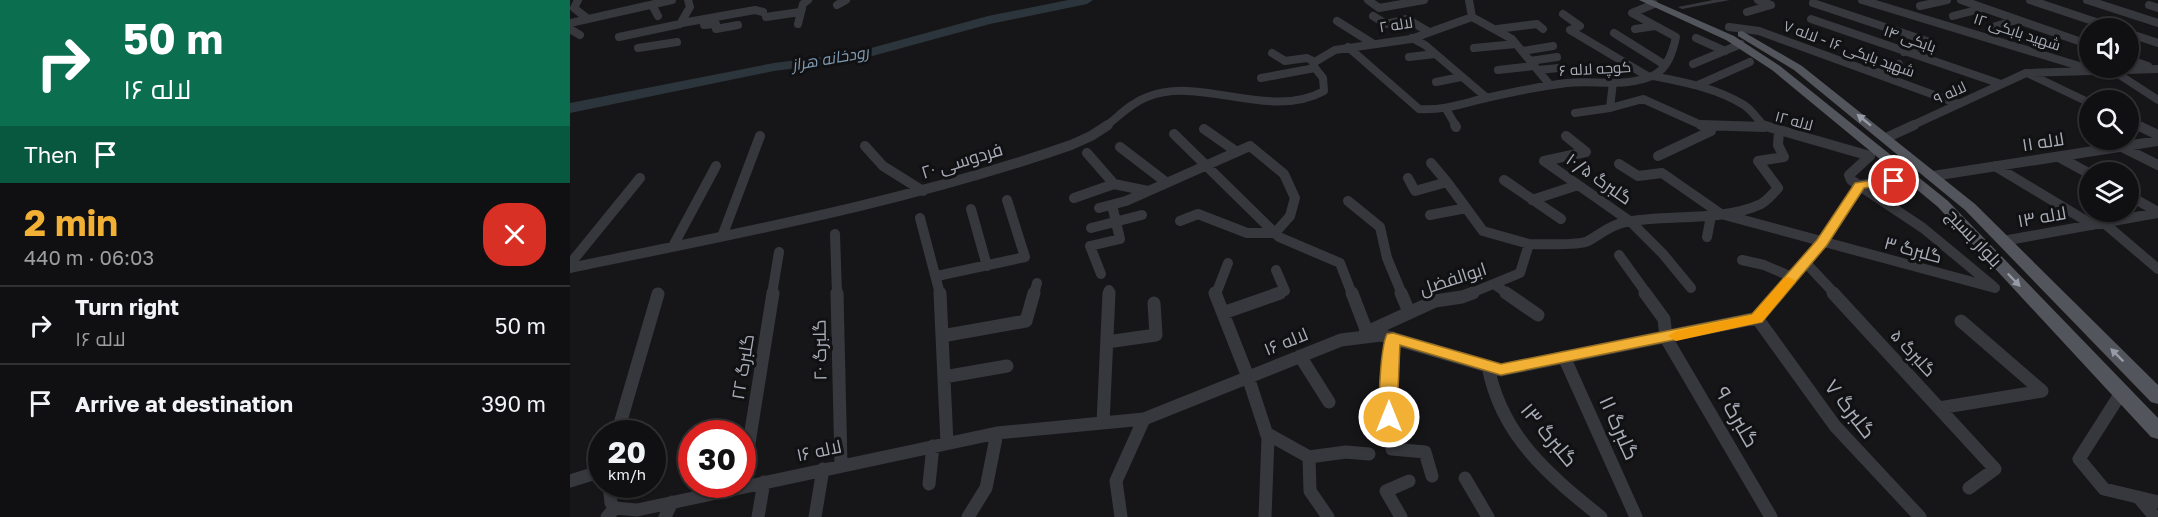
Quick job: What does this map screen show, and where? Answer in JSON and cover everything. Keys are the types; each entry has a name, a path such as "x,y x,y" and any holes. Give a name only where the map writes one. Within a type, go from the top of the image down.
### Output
{"main road":[{"name":"بلوار بسیج","path":"1654,2 1682,7 1729,27 1770,49 1798,68 1970,207 2156,394"},
{"name":"بلوار بسیج","path":"1654,2 1740,44 1778,69 1943,204 2158,431"},
{"path":"1778,69 1798,68"},
{"path":"2125,397 2158,426"}],"street":[{"path":"570,1 580,0"},
{"path":"580,0 574,9 588,19"},
{"path":"681,23 690,7 688,0"},
{"path":"798,24 803,3 808,0"},
{"path":"837,5 846,0"},
{"path":"1368,0 1379,8 1423,1"},
{"path":"1411,0 1423,1"},
{"path":"1469,0 1472,17 1497,29 1519,48 1550,85"},
{"path":"1682,7 1726,0"},
{"path":"1747,12 1772,5 1758,0"},
{"name":"شهید بابکی ۱۲","path":"1862,0 2079,66"},
{"path":"1920,6 1947,0"},
{"path":"1961,0 2079,41"},
{"path":"2030,0 2084,18"},
{"path":"2087,0 2158,23"},
{"path":"570,23 624,8 666,1"},
{"name":"کوچه لاله ۶","path":"1348,47 1419,109 1446,109 1550,85 1594,81 1613,82 1651,77 1665,65 1676,37 1632,13 1654,2"},
{"path":"755,10 759,3"},
{"path":"1813,3 1930,42 1904,52"},
{"path":"652,4 658,16"},
{"path":"2149,5 2158,8"},
{"path":"1953,16 1985,8"},
{"path":"619,37 755,10 765,15 800,12"},
{"path":"1563,14 1580,26 1570,30 1651,77"},
{"path":"1373,16 1386,24 1407,20 1429,32"},
{"name":"لاله ۲","path":"1315,65 1348,47 1412,38 1472,17"},
{"name":"بابکی ۱۴","path":"1811,19 2001,84"},
{"path":"1996,26 2017,20"},
{"path":"1337,21 1372,43"},
{"path":"681,23 690,27 716,24 716,29 738,25"},
{"path":"1497,29 1537,24 1542,29"},
{"path":"1635,29 1655,26"},
{"name":"شهید بابکی ۱۶ - لاله ۷","path":"1729,27 1759,31 1959,104"},
{"path":"570,29 580,35"},
{"path":"639,57 637,44 650,31"},
{"path":"1614,33 1665,65"},
{"path":"2139,37 2158,44"},
{"path":"1412,38 1435,54 1487,98"},
{"path":"1696,38 1725,51"},
{"path":"638,48 677,42"},
{"path":"1693,64 1740,44"},
{"path":"1474,48 1553,46"},
{"path":"1272,53 1285,61 1307,58 1315,65"},
{"path":"1409,57 1435,54"},
{"path":"1534,66 1557,57"},
{"path":"1698,84 1749,62"},
{"path":"2139,63 2157,69"},
{"path":"1876,74 1899,64"},
{"path":"1261,78 1315,65"},
{"name":"فردوسی ۲۰","path":"570,266 673,246 923,191 1089,138 1134,103 1158,93 1173,91 1257,100 1308,100 1324,91 1323,78 1315,65"},
{"path":"1498,70 1534,66 1559,68"},
{"path":"2139,69 2157,69"},
{"path":"2026,73 2079,71"},
{"path":"2026,73 2079,98"},
{"name":"لاله ۹","path":"1886,138 2026,73"},
{"path":"1436,82 1461,77"},
{"name":"لاله ۱۲","path":"1651,77 1698,84 1746,106 1764,127 1870,156 1849,175 1851,180 1860,185"},
{"path":"2124,78 2158,100"},
{"path":"1610,108 1613,82"},
{"path":"1575,113 1610,108 1643,99 1711,131 1688,142 1680,149 1658,156"},
{"path":"1446,109 1456,126"},
{"path":"1701,125 1764,127"},
{"path":"2139,126 2158,135"},
{"path":"1204,129 1237,152"},
{"path":"1431,163 1483,231 1529,244 1587,242 1595,232 1631,222 1671,216 1739,212 1764,204 1778,188 1758,161 1784,157 1778,145 1779,131"},
{"path":"1174,134 1280,237 1340,263 1367,332"},
{"path":"723,234 760,136"},
{"name":"گلبرگ ۱۰/۵","path":"1566,136 1586,152 1544,161 1631,222 1663,254 1691,288"},
{"name":"لاله ۱۱","path":"2139,144 2158,141"},
{"path":"865,146 884,166 923,191"},
{"path":"1099,208 1148,191 1250,146 1284,174 1295,198 1290,216 1275,233 1247,233 1198,214 1180,221"},
{"path":"1120,147 1167,183"},
{"name":"لاله ۱۱","path":"1933,176 2103,150"},
{"path":"2128,150 2158,165"},
{"path":"1087,153 1114,184"},
{"path":"2059,157 2079,168"},
{"path":"1619,164 1638,176 1662,173 1716,215"},
{"path":"673,246 716,166"},
{"path":"1995,166 2098,224 2158,269"},
{"path":"570,266 640,178"},
{"path":"1408,178 1415,191 1447,182"},
{"path":"1756,318 1822,243 1860,185 1912,178"},
{"path":"1504,180 1561,219"},
{"path":"1074,198 1114,184 1148,191"},
{"path":"1532,200 1578,185"},
{"name":"گلبرگ ۳","path":"1716,215 1995,288 1923,228 1860,185"},
{"path":"937,276 1026,257 1007,200"},
{"path":"1348,201 1380,227 1387,258 1409,312"},
{"path":"2139,201 2158,212"},
{"path":"1101,274 1090,246 1120,239 1112,205"},
{"path":"1430,215 1466,208"},
{"path":"971,209 987,266"},
{"name":"لاله ۱۳","path":"2003,241 2158,212"},
{"path":"1091,228 1142,215"},
{"path":"1707,237 1716,215"},
{"path":"920,218 940,287 944,377 940,445 929,484"},
{"name":"گلبرگ ۲۰","path":"835,234 841,465"},
{"name":"ابوالفضل","path":"1353,338 1435,301 1462,297 1520,273 1529,244"},
{"name":"گلبرگ ۲۲","path":"753,420 779,252"},
{"name":"گلبرگ ۹","path":"1619,255 1664,319 1666,338 1771,517"},
{"path":"1742,260 1764,265 1792,277"},
{"name":"گلبرگ ۵","path":"1805,262 1995,469 1968,488"},
{"path":"1228,263 1215,292 1248,377 1266,433 1265,517"},
{"path":"1223,313 1285,291 1276,270"},
{"path":"942,336 1026,321 1037,283"},
{"path":"1494,284 1538,315"},
{"path":"1103,423 1109,290"},
{"path":"621,420 658,294"},
{"path":"1107,342 1156,335 1154,303"},
{"name":"لاله ۱۶","path":"756,484 997,433 1144,419 1341,340 1353,338 1381,334 1501,370 1756,318"},
{"name":"گلبرگ ۷","path":"1756,318 1790,361 1835,426 1920,517"},
{"path":"1939,408 2042,391 1961,321"},
{"path":"1393,338 1388,400 1392,449 1425,452 1432,476"},
{"path":"1300,356 1329,402"},
{"name":"گلبرگ ۱۱","path":"1564,357 1636,517"},
{"path":"944,377 1007,366"},
{"name":"گلبرگ ۱۳","path":"1488,366 1490,386 1503,413 1545,470 1601,517"},
{"path":"2125,397 2079,459 2104,489 2158,502"},
{"path":"1121,517 1116,481 1144,419"},
{"path":"968,517 985,494 997,433"},
{"path":"1266,433 1309,457 1346,452 1369,454"},
{"path":"1309,457 1310,491 1328,517"},
{"path":"815,517 824,469"},
{"path":"570,481 588,475"},
{"path":"1465,478 1488,517"},
{"path":"1401,517 1386,491 1409,481"},
{"path":"758,517 764,482"},
{"path":"610,498 611,513"},
{"name":"لاله ۱۶","path":"611,513 637,510 691,498"},
{"path":"2139,498 2155,517"},
{"path":"665,517 672,502"}],"waterway":[{"name":"رودخانه هراز","path":"570,108 774,67 854,57 988,20 1087,0"}],"slow traffic":[{"path":"1676,336 1756,318 1789,281"}],"route":[{"path":"1389,417 1388,400 1393,338 1501,370 1756,318 1822,243 1860,185 1894,181"}]}
